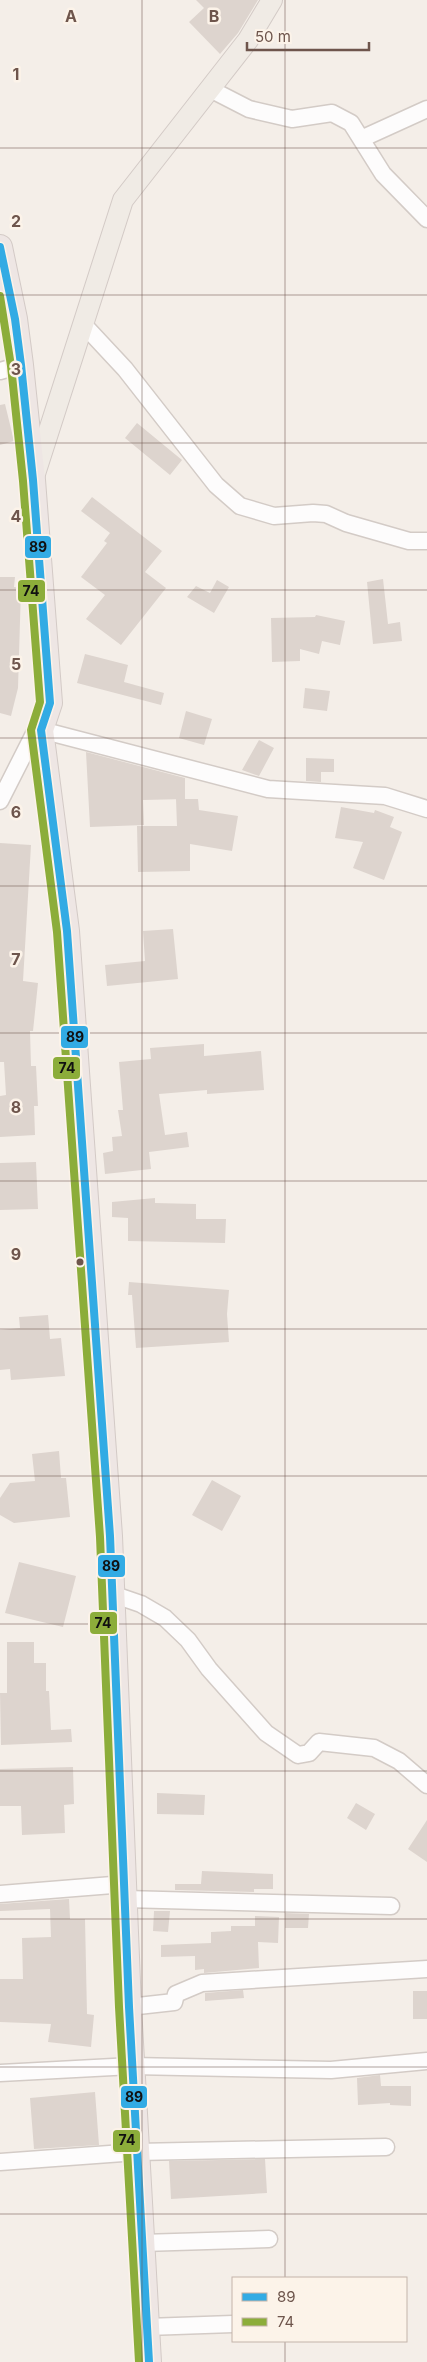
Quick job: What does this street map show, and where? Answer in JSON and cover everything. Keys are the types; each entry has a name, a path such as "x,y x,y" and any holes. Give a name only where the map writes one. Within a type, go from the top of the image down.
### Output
{"highway":[{"path":"0,247 15,319 11,368 33,480 50,702 42,730 67,930 110,1536 129,2007 149,2362"}],"main road":[{"path":"33,480 123,200 248,40 272,0"}],"street":[{"path":"210,90 249,109 292,119 332,113 351,123 383,174 427,220"},
{"path":"361,139 427,109"},
{"path":"83,324 125,369 216,485 240,506 274,516 313,512 326,514 346,523 410,541 427,541"},
{"path":"0,801 50,702"},
{"path":"42,730 268,789 385,796 427,810"},
{"path":"112,1594 141,1604 165,1618 188,1640 209,1669 266,1733 298,1755 309,1753 319,1742 374,1748 399,1761 427,1786"},
{"path":"0,1894 125,1892 391,1906"},
{"path":"129,2007 174,2002 176,1994 202,1983 427,1969"},
{"path":"0,2073 132,2066 331,2070 427,2061"},
{"path":"0,2162 137,2152 386,2147"},
{"path":"142,2243 269,2239"},
{"path":"147,2327 232,2324"}],"building":[{"path":"196,0 258,0 238,33 220,54 189,22 204,8"},
{"path":"5,404 14,441 0,445 0,405"},
{"path":"137,423 182,460 170,475 125,438"},
{"path":"92,497 162,551 145,572 166,588 121,645 86,619 105,595 81,577 107,543 104,541 110,533 81,511"},
{"path":"0,577 15,577 14,587 21,588 18,688 11,716 0,713"},
{"path":"383,579 388,624 400,622 402,641 373,644 367,582"},
{"path":"217,580 229,587 214,613 187,597 196,586 210,593"},
{"path":"316,615 345,621 340,645 322,641 319,654 300,649 300,661 272,662 271,618 315,617"},
{"path":"85,654 128,665 124,682 164,693 161,705 77,683"},
{"path":"305,688 330,691 327,711 303,708"},
{"path":"186,711 212,719 204,745 179,738"},
{"path":"259,740 274,748 259,776 242,770"},
{"path":"86,752 185,778 185,799 143,800 144,825 90,827"},
{"path":"306,758 334,759 334,772 321,772 321,782 306,781"},
{"path":"176,799 198,799 199,810 238,816 232,851 190,844 190,871 138,872 137,826 177,826"},
{"path":"341,807 374,813 375,810 394,817 390,827 402,832 384,880 353,868 363,842 335,838"},
{"path":"0,843 31,845 23,981 38,983 33,1031 30,1031 31,1066 36,1066 38,1106 34,1106 35,1135 0,1137 0,1096 6,1095 4,1062 0,1062"},
{"path":"173,929 178,979 107,986 105,965 145,961 143,931"},
{"path":"204,1044 204,1056 261,1051 264,1090 207,1094 207,1090 159,1094 165,1135 187,1132 189,1147 149,1152 151,1169 105,1174 103,1153 113,1151 112,1137 122,1136 118,1110 123,1110 119,1062 151,1059 150,1048"},
{"path":"36,1162 38,1209 0,1210 0,1163"},
{"path":"155,1198 155,1203 196,1204 196,1219 226,1219 225,1243 128,1241 128,1218 112,1217 112,1202"},
{"path":"129,1282 229,1290 227,1314 229,1342 136,1348 132,1295 128,1295"},
{"path":"48,1315 50,1339 61,1338 65,1376 11,1380 10,1369 0,1370 0,1330 20,1328 19,1317"},
{"path":"59,1451 61,1478 66,1478 70,1517 14,1523 0,1515 0,1498 10,1483 35,1481 32,1454"},
{"path":"212,1480 241,1496 222,1531 192,1515"},
{"path":"19,1562 76,1576 63,1627 5,1613"},
{"path":"7,1642 34,1642 34,1663 46,1663 46,1691 49,1691 51,1730 71,1729 72,1742 1,1745 0,1693 7,1693"},
{"path":"73,1767 74,1804 64,1805 65,1833 22,1835 21,1806 0,1806 0,1769"},
{"path":"157,1793 205,1795 204,1815 157,1814"},
{"path":"356,1803 375,1814 366,1830 347,1818"},
{"path":"427,1820 427,1862 408,1849"},
{"path":"202,1871 273,1874 273,1889 254,1889 254,1892 175,1890 175,1884 201,1884"},
{"path":"69,1899 70,1919 85,1919 87,2014 94,2015 91,2047 48,2042 51,2024 0,2022 0,1979 23,1979 22,1938 51,1937 50,1909 0,1911 0,1904"},
{"path":"154,1911 170,1911 168,1932 153,1931"},
{"path":"285,1913 309,1914 308,1928 285,1928"},
{"path":"255,1916 279,1917 278,1943 258,1942 259,1968 204,1973 204,1969 195,1970 195,1956 161,1957 161,1945 211,1943 211,1932 231,1931 231,1926 255,1926"},
{"path":"243,1990 244,1998 205,2001 205,1993"},
{"path":"413,1991 427,1991 427,2019 413,2019"},
{"path":"380,2075 381,2086 411,2086 411,2106 390,2105 390,2103 358,2105 357,2078"},
{"path":"95,2092 99,2145 34,2149 30,2098"},
{"path":"265,2159 267,2193 171,2199 169,2161"}],"transit line":[{"name":"89","path":"0,247 15,319 33,480 50,703 41,730 67,931 110,1536 129,2007 149,2362"},
{"name":"74","path":"0,296 11,366 23,481 40,702 31,730 57,932 100,1537 119,2007 139,2362"}]}
